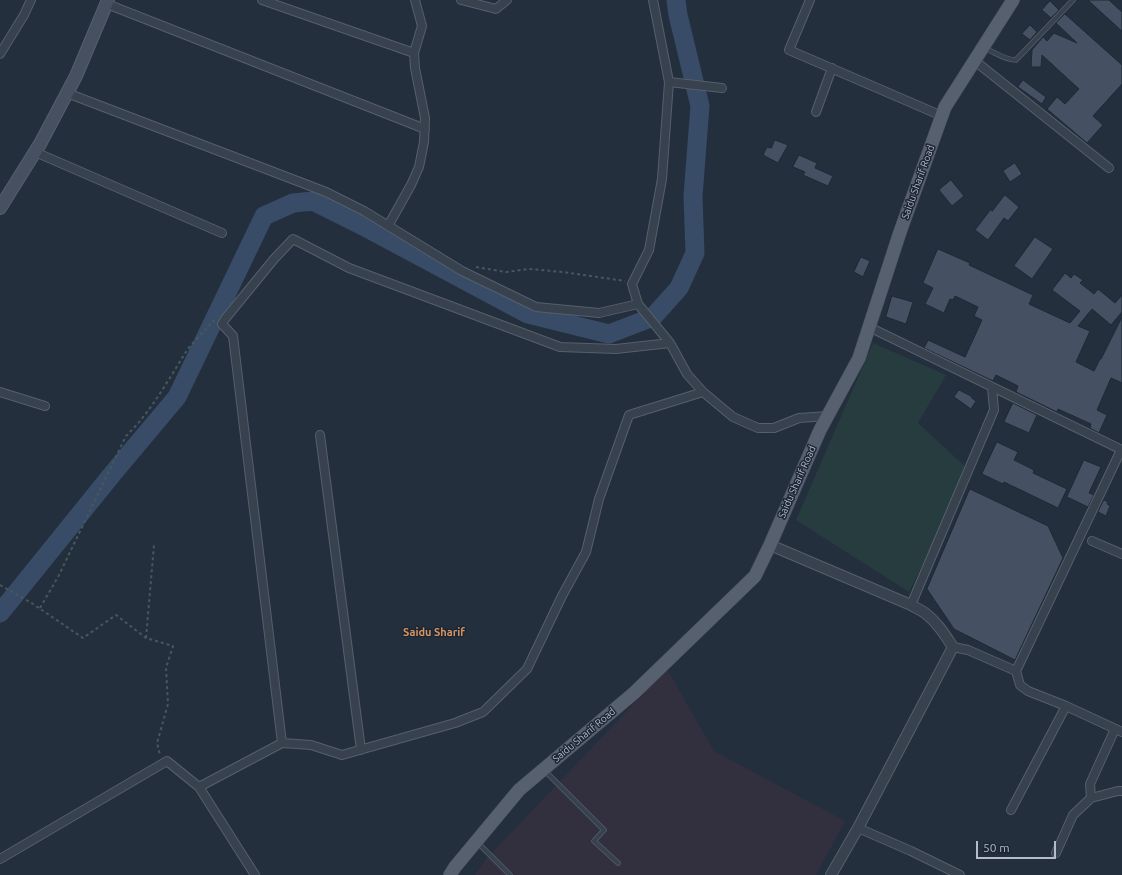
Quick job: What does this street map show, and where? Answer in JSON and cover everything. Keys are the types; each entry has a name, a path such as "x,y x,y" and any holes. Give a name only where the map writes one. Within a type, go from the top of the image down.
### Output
{"main road":[{"name":"Saidu Sharif Road","path":"450,875 476,841 519,790 634,693 755,576 820,430 859,358 900,232 945,107 1013,0"},
{"path":"0,208 34,152 76,76 107,2"}],"street":[{"path":"0,54 24,15 31,0"},
{"path":"262,0 414,53"},
{"path":"388,226 411,185 419,167 424,142 425,118 415,68 414,53 422,26 415,0"},
{"path":"461,0 496,9 507,0"},
{"path":"653,0 669,82 662,179 650,250 632,284 638,305 670,343 687,374 702,392 732,417 758,428 774,428 799,418 828,416"},
{"path":"810,0 789,50 942,116"},
{"path":"107,2 425,129"},
{"path":"975,61 1109,168"},
{"path":"816,112 832,68"},
{"path":"669,82 722,88"},
{"path":"67,93 326,192 364,211 462,270 536,307 600,313 638,305"},
{"path":"34,152 222,233"},
{"path":"282,743 233,336 222,324 274,259 293,239 349,268 560,347 616,349 670,343"},
{"path":"869,327 1122,450 1016,671 1020,685 1028,691 1119,730 1090,784 1091,798"},
{"path":"911,605 994,410 992,387"},
{"path":"0,392 45,406"},
{"path":"199,786 282,743 311,745 342,755 456,723 483,712 527,669 586,552 600,499 629,415 702,392"},
{"path":"320,434 361,750"},
{"path":"1092,541 1122,554"},
{"path":"770,545 925,612 935,621 953,647 968,650 1016,671"},
{"path":"831,875 858,828 953,647"},
{"path":"1011,810 1066,706"},
{"path":"0,859 167,761 199,786 255,875"},
{"path":"1056,853 1073,815 1091,798 1122,791"},
{"path":"858,828 911,851 960,875"}],"lane":[{"path":"983,47 1010,60 1016,60 1073,0"},
{"path":"544,769 604,830 594,841 618,863"},
{"path":"476,841 510,875"}],"path":[{"path":"472,266 506,272 529,269 562,272 623,280 632,284"},
{"path":"40,608 58,577 126,436 138,425 177,368 184,354 218,315 225,319"},
{"path":"146,638 154,545"},
{"path":"0,585 34,604 83,638 116,615 146,638 173,646 166,668 168,704 157,743 161,764"}],"shaded area":[{"path":"667,669 714,751 845,821 816,875 475,875 487,858"}],"green space":[{"path":"873,343 946,375 918,423 970,471 909,592 796,520"}],"building":[{"path":"1088,0 1109,0 1122,12 1122,31"},
{"path":"1050,1 1059,10 1051,18 1042,10"},
{"path":"1065,14 1122,65 1122,84 1093,116 1103,125 1087,143 1047,109 1057,97 1065,104 1079,89 1042,55 1041,67 1031,67 1032,50 1043,37 1047,41 1054,33 1077,43 1056,23"},
{"path":"1030,25 1037,32 1030,40 1022,34"},
{"path":"1023,80 1046,97 1042,104 1018,87"},
{"path":"775,140 788,145 778,163 763,155 767,147 771,148"},
{"path":"799,155 817,163 815,168 833,176 828,186 803,175 805,172 793,167"},
{"path":"1015,163 1022,174 1010,182 1003,171"},
{"path":"951,180 964,196 952,206 939,190"},
{"path":"1005,195 1019,207 1008,221 1004,218 988,240 975,230 991,209 992,211"},
{"path":"1035,237 1053,249 1032,279 1014,266"},
{"path":"938,249 970,263 969,265 1033,295 1029,304 1070,323 1080,311 1052,290 1065,273 1071,278 1074,274 1083,280 1080,283 1094,294 1098,289 1115,303 1122,295 1122,312 1111,325 1092,309 1078,326 1090,331 1076,362 1094,371 1122,317 1122,383 1111,378 1097,410 1107,415 1099,433 1090,428 1091,424 1058,409 1057,412 1016,392 1018,386 996,375 993,381 924,348 928,340 965,357 982,320 974,316 978,307 955,296 953,300 950,299 944,313 925,304 933,288 923,283"},
{"path":"861,257 870,261 863,277 854,272"},
{"path":"892,296 913,302 906,324 886,317"},
{"path":"959,390 971,396 976,401 971,409 954,397"},
{"path":"1013,403 1037,415 1029,433 1004,422"},
{"path":"997,442 1018,452 1014,460 1034,470 1033,473 1067,489 1058,508 1004,482 1003,484 982,474"},
{"path":"1084,460 1101,467 1089,493 1094,495 1088,507 1067,497"},
{"path":"970,489 1048,526 1063,558 1015,660 954,629 927,589"},
{"path":"1104,500 1108,502 1107,504 1110,506 1106,516 1098,512"}],"waterway":[{"path":"0,613 177,397 264,216 293,203 313,201 367,228 528,314 609,334 653,317 679,288 695,253 693,196 700,106 678,15 676,0"}],"district":[{"name":"Saidu Sharif","path":"434,632"}]}
